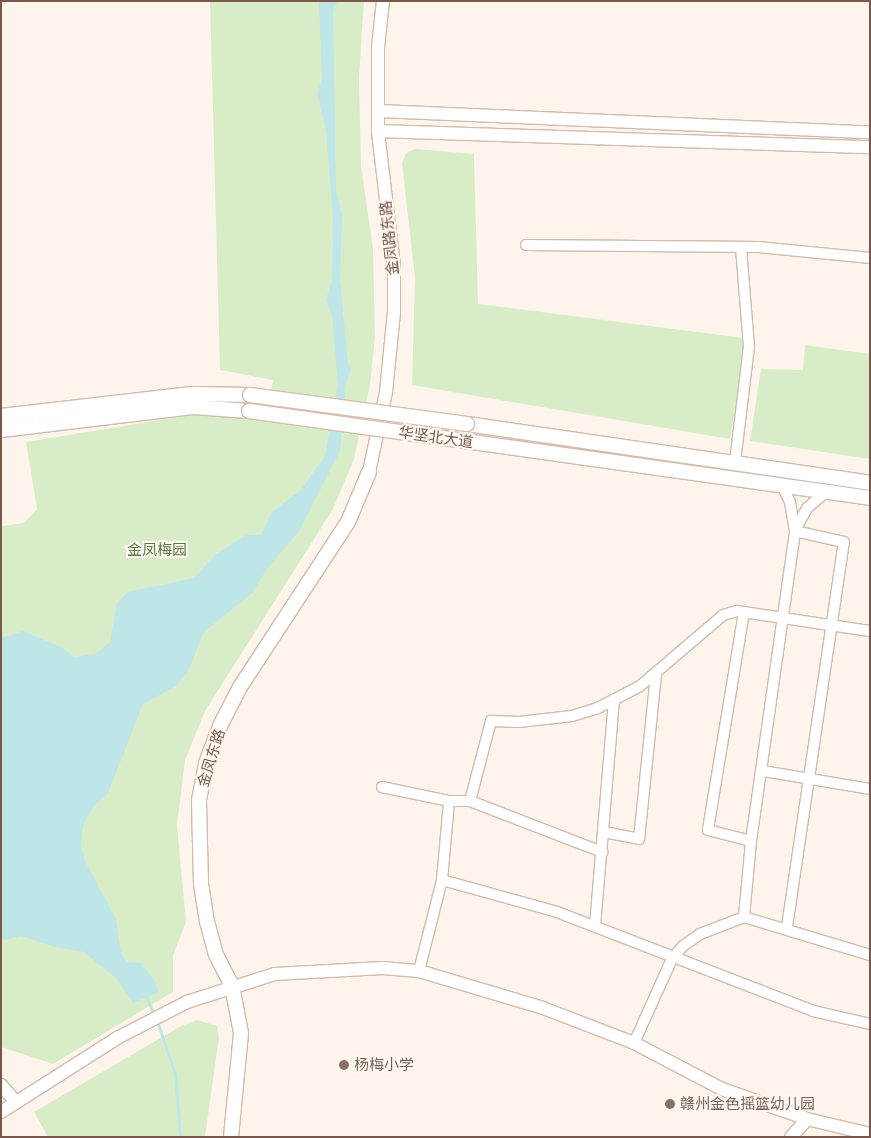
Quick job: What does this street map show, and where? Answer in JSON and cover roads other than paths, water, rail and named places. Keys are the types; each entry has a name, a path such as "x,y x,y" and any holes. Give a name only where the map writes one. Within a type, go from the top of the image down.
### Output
{"main road":[{"name":"华坚北大道","path":"1,416 192,394 250,395 468,424 870,482"},
{"name":"华坚北大道","path":"1,430 193,407 249,411 870,498"},
{"name":"金凤东路","path":"231,1137 240,1033 239,1010 232,986 216,955 206,922 201,884 199,800 206,763 220,726 240,687 348,522 369,472"}],"street":[{"name":"金凤路东路","path":"369,472 386,392 394,312 394,266 378,131 380,111 378,46 383,1"},
{"path":"380,111 870,132"},
{"path":"378,131 870,147"},
{"path":"526,245 741,247 870,258"},
{"path":"735,462 750,347 741,247"},
{"path":"744,917 751,841 763,771 795,531 790,502 782,485"},
{"path":"795,531 807,508 826,492"},
{"path":"787,927 807,779 844,542 795,531"},
{"path":"744,612 708,830 751,841"},
{"path":"470,801 491,720 519,722 572,716 614,700 656,674 723,615 744,612 783,616 870,631"},
{"path":"604,832 639,839 656,674"},
{"path":"595,926 614,700"},
{"path":"763,771 870,789"},
{"path":"382,787 449,801 470,801 602,852"},
{"path":"419,971 442,880 449,801"},
{"path":"442,880 595,926 672,959 813,1011 870,1024"},
{"path":"634,1043 672,959 700,934 744,917 787,927 870,955"},
{"path":"1,1112 117,1038 187,1002 232,986 274,974 319,970 419,971 544,1008 634,1043 722,1089 808,1118 870,1134"},
{"path":"1,1085 16,1102"},
{"path":"791,1137 808,1118"}],"water":[{"path":"319,1 338,1 333,11 336,190 342,214 340,281 348,363 351,370 346,384 340,451 299,531 267,569 252,593 203,633 188,672 176,686 143,704 108,793 92,808 83,826 81,845 85,861 116,919 121,953 127,962 140,963 153,978 159,992 133,1003 117,979 84,952 55,947 21,936 5,940 1,936 1,638 23,631 61,647 74,657 95,654 110,642 117,603 128,592 194,578 215,555 236,541 247,535 261,535 272,512 301,490 325,456 338,385 332,314 326,300 332,279 333,216 326,131 317,93 322,80"}],"waterway":[{"path":"145,993 154,1015"},
{"path":"157,1021 175,1074 180,1137"}],"place":[{"name":"杨梅小学","path":"344,1065"},
{"name":"赣州金色摇篮幼儿园","path":"670,1104"}],"park label":[{"name":"金凤梅园","path":"157,550"}]}
